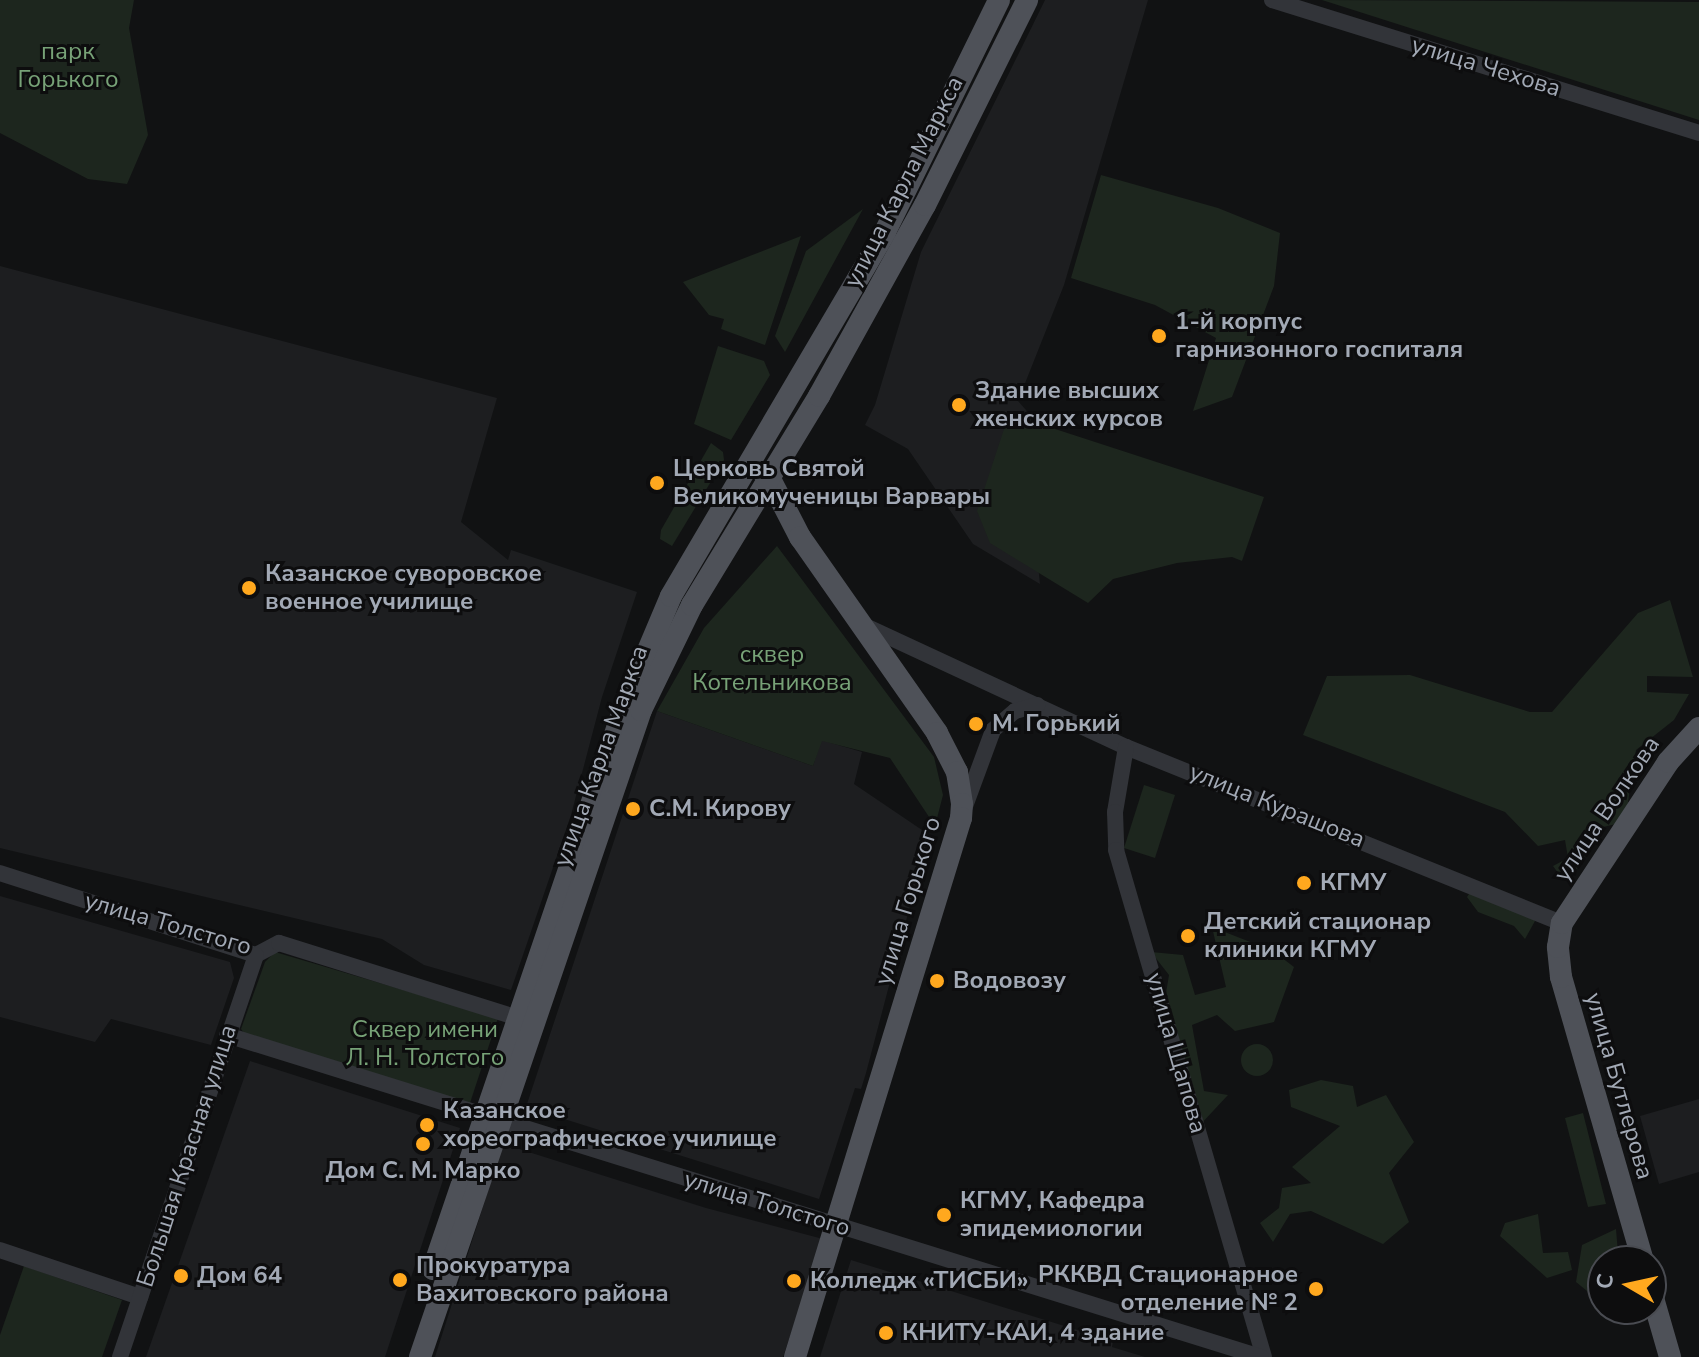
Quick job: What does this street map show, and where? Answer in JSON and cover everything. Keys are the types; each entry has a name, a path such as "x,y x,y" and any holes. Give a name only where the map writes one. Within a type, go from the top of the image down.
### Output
{"main road":[{"name":"улица Карла Маркса","path":"420,1357 492,1118 518,1018 625,705 671,596 885,232 999,0"},
{"name":"улица Карла Маркса","path":"404,1357 641,710 692,605 819,396 925,205 1027,0"},
{"name":"улица Горького","path":"749,461 769,477 800,537 937,733 957,772 961,818 795,1357"},
{"name":"улица Волкова","path":"1562,923 1668,762 1699,728"},
{"name":"улица Бутлерова","path":"1562,923 1558,947 1561,977 1638,1245"},
{"path":"1661,1325 1670,1357"}],"street":[{"name":"улица Чехова","path":"1272,0 1699,133"},
{"name":"улица Курашова","path":"860,624 1126,747 1562,923"},
{"path":"961,818 993,730 1015,711 1037,705"},
{"name":"улица Щапова","path":"1126,747 1115,812 1116,850 1263,1357"},
{"name":"улица Толстого","path":"0,873 256,955 279,943 518,1018"},
{"name":"Большая Красная улица","path":"120,1357 256,955"},
{"name":"улица Толстого","path":"227,1035 1263,1357"},
{"path":"0,1250 140,1297"}],"shaded area":[{"path":"1045,0 1148,0 1064,285 1018,401 1034,419 1029,480 1040,584 973,544 908,449 865,425 875,405 921,252"},
{"name":"Казанское суворовское военное училище","path":"0,266 497,398 461,522 508,560 511,550 637,592 602,697 571,815 511,990 424,965 382,939 0,848"},
{"path":"657,711 813,766 821,740 862,752 854,784 925,832 925,849 866,1073 861,1089 855,1088 819,1199 526,1107"},
{"path":"0,896 230,962 234,978 211,1045 111,1019 95,1042 0,1017"},
{"path":"250,1061 460,1128 385,1357 146,1357"},
{"path":"1699,1099 1699,1172 1659,1184 1640,1116"},
{"path":"503,1144 706,1208 823,1239 783,1357 435,1357"},
{"path":"851,1260 1113,1341 1112,1347 1145,1357 820,1357"}],"green space":[{"name":"парк Горького","path":"0,0 134,0 129,28 148,135 127,184 88,179 0,133"},
{"path":"1322,0 1699,2 1699,120"},
{"path":"1101,175 1218,208 1280,233 1274,286 1232,397 1193,411 1216,338 1155,305 1071,278"},
{"path":"863,209 785,352 775,336 806,251"},
{"path":"801,236 765,345 721,329 724,319 709,315 683,282"},
{"path":"718,346 764,361 770,375 731,440 694,424"},
{"path":"1009,414 1264,497 1242,561 1232,557 1177,563 1113,579 1088,603 990,543 977,511"},
{"path":"711,443 723,452 724,460 672,546 660,539 661,530"},
{"name":"сквер Котельникова","path":"777,546 934,757 943,795 935,826 890,758 822,741 813,766 657,711 704,628"},
{"path":"1670,600 1693,677 1647,676 1647,692 1689,694 1674,720 1636,750 1625,822 1603,827 1578,868 1561,877 1553,866 1568,858 1565,840 1538,846 1505,812 1303,735 1327,676 1410,675 1530,712 1552,712 1638,613"},
{"path":"1144,785 1175,795 1155,858 1124,848"},
{"path":"1476,883 1510,897 1535,921 1525,939 1514,926 1478,912 1467,897"},
{"path":"1212,927 1273,951 1294,967 1274,1022 1235,1031 1217,1015 1192,1025 1204,1091 1228,1095 1200,1125 1163,1011 1169,975 1151,952 1183,955 1195,995 1226,987"},
{"name":"Сквер имени Л. Н. Толстого","path":"275,952 498,1018 469,1106 247,1037 241,1029 265,962"},
{"path":"1257,1044 1269,1048 1273,1060 1269,1072 1257,1076 1245,1072 1241,1060 1245,1048"},
{"path":"1321,1080 1353,1086 1357,1107 1386,1095 1414,1142 1389,1173 1409,1222 1383,1244 1311,1211 1290,1214 1273,1242 1260,1223 1279,1208 1282,1188 1311,1183 1292,1167 1340,1126 1291,1107 1289,1090"},
{"path":"1583,1113 1606,1204 1588,1207 1565,1118"},
{"path":"1538,1214 1543,1253 1568,1252 1572,1270 1547,1278 1500,1236 1505,1223"},
{"path":"1616,1229 1617,1245 1587,1245 1587,1291 1576,1282 1582,1245"},
{"path":"24,1266 122,1300 102,1357 0,1357 0,1335"}],"place":[{"name":"1-й корпус гарнизонного госпиталя","path":"1159,336"},
{"name":"Здание высших женских курсов","path":"959,405"},
{"name":"Церковь Святой Великомученицы Варвары","path":"657,483"},
{"name":"Казанское суворовское военное училище","path":"249,588"},
{"name":"М. Горький","path":"976,724"},
{"name":"С.М. Кирову","path":"633,809"},
{"name":"КГМУ","path":"1304,883"},
{"name":"Детский стационар клиники КГМУ","path":"1188,936"},
{"name":"Водовозу","path":"937,981"},
{"name":"Казанское хореографическое училище","path":"427,1125"},
{"name":"Дом С. М. Марко","path":"423,1144"},
{"name":"КГМУ, Кафедра эпидемиологии","path":"944,1215"},
{"name":"Дом 64","path":"181,1276"},
{"name":"Прокуратура Вахитовского района","path":"400,1280"},
{"name":"Колледж «ТИСБИ»","path":"794,1281"},
{"name":"РККВД Стационарное отделение № 2","path":"1316,1289"},
{"name":"КНИТУ-КАИ, 4 здание","path":"886,1333"}]}
